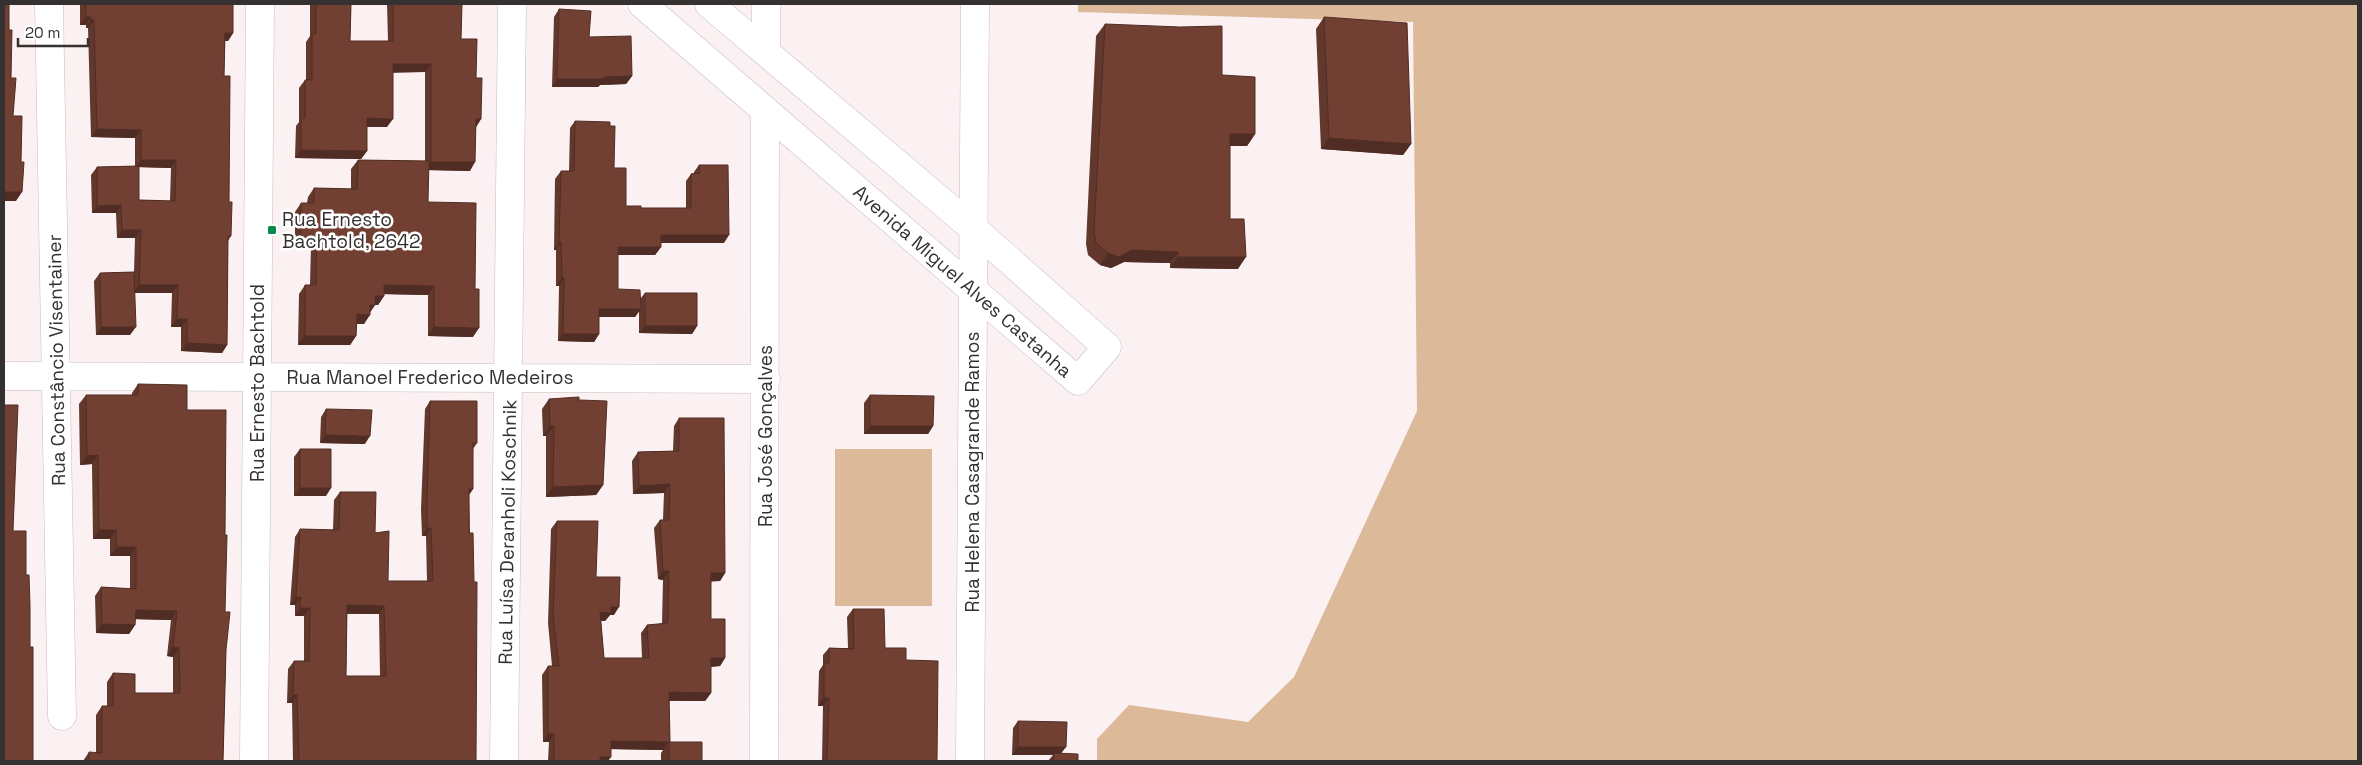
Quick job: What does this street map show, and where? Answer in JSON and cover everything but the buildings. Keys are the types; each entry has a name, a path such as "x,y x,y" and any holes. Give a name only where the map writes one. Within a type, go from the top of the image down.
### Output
{"street":[{"name":"Rua Constâncio Visentainer","path":"49,4 62,716"},
{"name":"Rua Ernesto Bachtold","path":"254,761 260,4"},
{"name":"Rua Luísa Deranholi Koschnik","path":"504,761 512,4"},
{"name":"Avenida Miguel Alves Castanha","path":"642,4 1078,381 1107,347 974,229 709,4"},
{"path":"766,4 766,52"},
{"name":"Rua Helena Casagrande Ramos","path":"970,761 976,4"},
{"name":"Rua José Gonçalves","path":"764,761 765,110"},
{"name":"Rua Manoel Frederico Medeiros","path":"4,376 766,379"}],"shaded area":[{"path":"1078,4 2358,4 2358,761 1097,761 1097,739 1129,705 1248,722 1294,677 1417,411 1413,22 1078,12"},
{"path":"835,449 932,449 932,606 835,606"}],"place":[{"name":"Rua Ernesto Bachtold, 2642","path":"272,230"}]}
